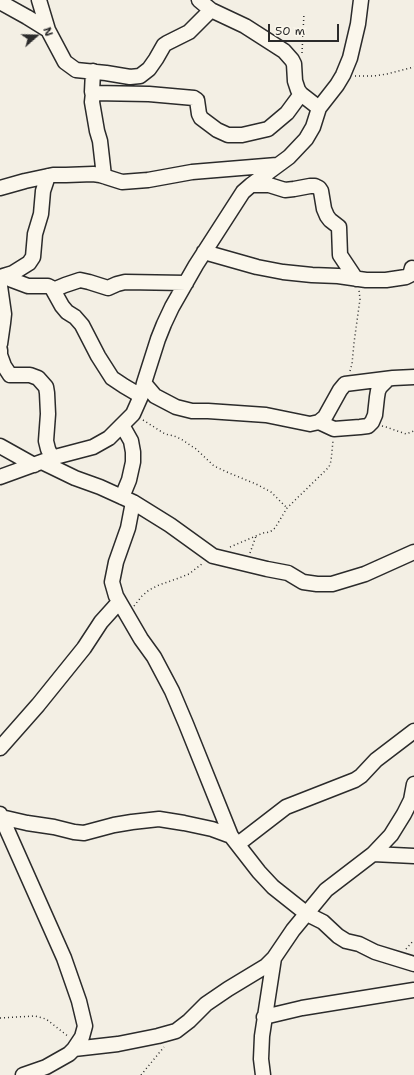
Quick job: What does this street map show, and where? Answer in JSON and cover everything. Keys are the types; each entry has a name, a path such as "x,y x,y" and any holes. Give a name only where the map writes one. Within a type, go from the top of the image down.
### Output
{"street":[{"path":"39,0 48,30 65,62 76,70 93,71 130,78 140,76 149,69 164,45 189,32 210,10"},
{"path":"199,0 210,10 245,26 284,51 294,64 296,86 301,94 319,108"},
{"path":"0,477 42,462 93,447 109,438 133,414 164,324 172,307 204,252 240,196 251,185 289,157 310,133 319,108 343,75 350,58 358,24 361,0"},
{"path":"0,2 27,16 48,30"},
{"path":"93,71 92,102 100,141 104,176"},
{"path":"93,93 149,94 194,98 198,100 199,114 201,118 217,130 228,135 242,135 268,129 287,113 301,94"},
{"path":"0,188 48,176 93,174 122,182 148,180 192,172 279,164"},
{"path":"1,280 22,268 34,257 35,234 41,214 43,191 48,176"},
{"path":"251,185 269,186 290,190 310,186 319,188 327,216 339,227 340,255 356,278"},
{"path":"204,252 284,272 338,276 366,280 386,280 406,277 410,275 412,268"},
{"path":"1,280 28,286 48,286 52,288 62,306 82,325 98,356 112,378 124,386 142,390 176,408 192,411 266,415 310,424 319,422 325,418 340,390 345,384 414,377"},
{"path":"0,344 4,323 1,280"},
{"path":"54,290 80,280 108,288 125,282 186,283"},
{"path":"0,350 0,355 4,366 4,375 30,375 38,378 46,387 48,414 46,441 48,449 42,462"},
{"path":"319,422 334,429 368,426 372,422 375,415 378,391 388,379"},
{"path":"122,425 130,441 133,452 133,462 129,480 128,528 116,562 112,582 119,602 154,657 172,690 234,840 273,887 307,914 323,922 338,936 375,952 414,964"},
{"path":"0,446 42,462 74,478 128,499 170,525 212,556 288,573 302,582 332,584 365,574 414,552"},
{"path":"0,748 38,705 84,648 101,622 119,602"},
{"path":"234,840 286,806 355,780 361,776 376,760 414,731"},
{"path":"77,1045 118,1044 176,1031 189,1021 206,1004 266,966 274,958 293,930 326,890 373,854 390,834 404,814 411,800 414,784"},
{"path":"2,820 54,827 84,833 120,824 159,819 212,829 234,840"},
{"path":"2,820 64,958 79,1001 85,1026 82,1037 69,1054 46,1067 23,1075"},
{"path":"373,854 414,856"},
{"path":"263,1075 261,1058 262,1036 274,958"},
{"path":"264,1017 302,1008 414,990"}],"path":[{"path":"294,64 302,54 304,13"},
{"path":"343,75 374,76 414,67"},
{"path":"345,384 352,364 360,299 359,283 356,278"},
{"path":"133,414 165,434 174,436 196,449 214,466 271,492 287,508"},
{"path":"368,426 386,427 406,434 414,431"},
{"path":"129,618 135,605 149,590 189,574 212,556 263,533 270,532 275,528 287,508 329,467 331,461 334,429"},
{"path":"246,564 257,536"},
{"path":"0,1018 35,1016 46,1019 77,1045"},
{"path":"141,1075 172,1038 176,1031"}]}
